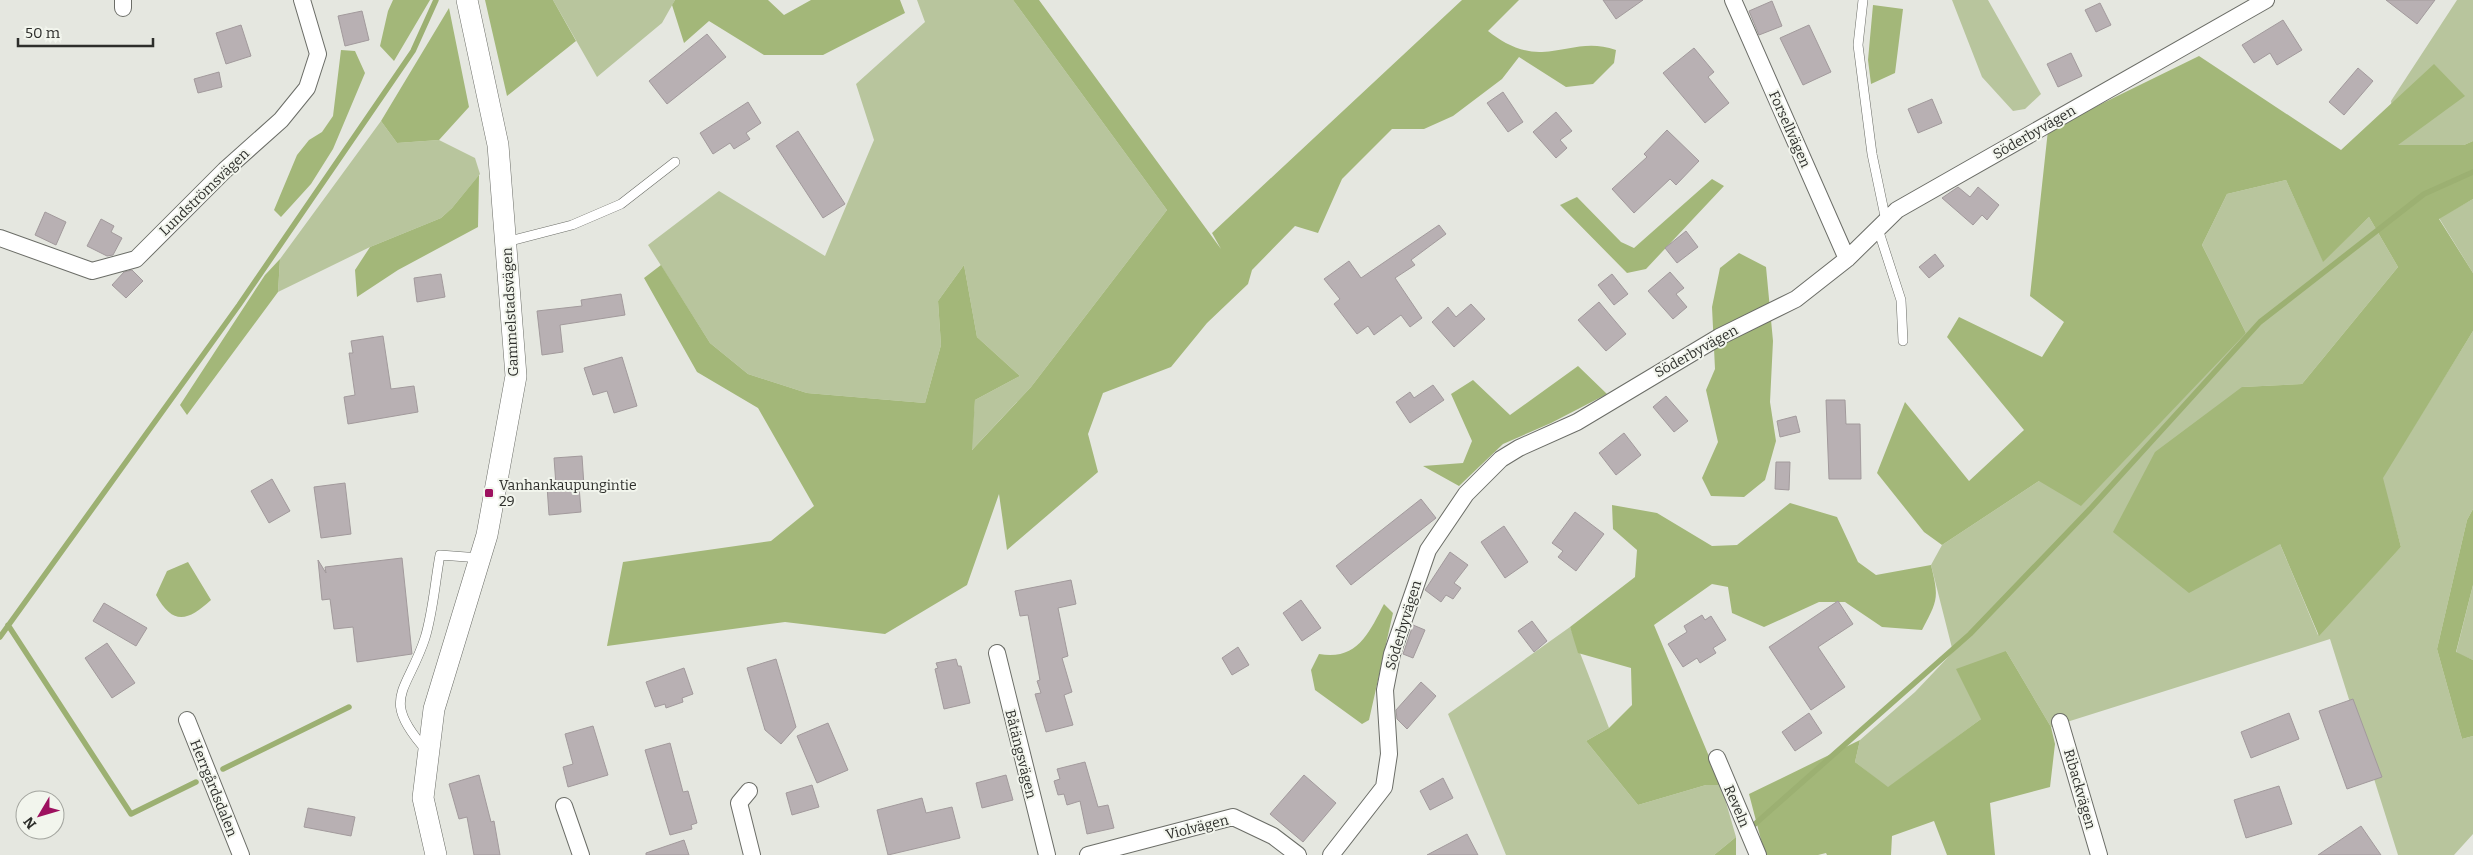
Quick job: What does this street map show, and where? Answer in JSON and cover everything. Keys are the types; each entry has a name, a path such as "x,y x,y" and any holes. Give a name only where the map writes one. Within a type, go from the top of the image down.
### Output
{"street":[{"name":"Lundströmsvägen","path":"0,238 92,271 136,259 225,170 281,120 307,88 318,54 302,0"},
{"name":"Gammelstadsvägen","path":"436,855 422,798 434,709 487,535 516,376 498,145 467,0"},
{"name":"Forsellvägen","path":"1733,0 1846,259"},
{"name":"Söderbyvägen","path":"1331,855 1384,787 1389,754 1385,690 1392,654 1428,550 1466,494 1501,459 1519,448 1577,422 1719,337 1796,299 1846,259 1897,210 2266,0"},
{"name":"Båtängsvägen","path":"997,653 1047,855"},
{"name":"Herrgårdsdalen","path":"187,720 241,855"},
{"name":"Ribackvägen","path":"2060,722 2099,855"},
{"name":"Reveln","path":"1717,758 1758,855"},
{"path":"750,791 739,803 752,855"},
{"path":"564,806 581,855"},
{"name":"Violvägen","path":"1088,855 1233,816 1273,836 1298,855"}],"lane":[{"path":"1863,0 1858,45 1882,225 1901,300 1903,341"},
{"path":"506,242 572,226 621,204 675,162"},
{"path":"428,751 408,730 401,715 402,688 425,638 440,555 480,558"}],"green space":[{"path":"393,0 430,0 394,61 380,46 388,11"},
{"path":"485,0 553,0 576,41 507,96"},
{"path":"553,0 675,0 662,23 597,77"},
{"path":"675,0 768,0 784,15 811,0 900,0 905,13 823,55 764,55 709,21 684,43 672,5"},
{"path":"917,0 1013,0 1167,210 1031,387 971,451 975,400 1020,376 977,337 964,265 938,301 941,345 925,403 807,393 748,374 710,343 648,245 719,191 825,256 874,140 856,84 925,22"},
{"path":"1013,0 1039,0 1221,249 1212,233 1462,0 1519,0 1488,31 1506,43 1520,49 1542,52 1579,46 1597,46 1616,50 1614,63 1593,84 1566,87 1519,57 1502,79 1453,116 1424,129 1392,129 1342,179 1318,233 1295,226 1252,270 1248,284 1207,323 1171,367 1103,393 1088,434 1098,472 1007,550 999,494 967,585 885,634 785,622 607,646 623,562 771,541 814,506 758,408 697,372 644,278 661,265 710,343 748,374 807,393 925,403 941,345 938,301 964,265 977,337 1020,376 975,400 972,450 1031,387 1167,210"},
{"path":"1952,0 1988,0 2041,94 2025,109 2013,111 1982,77"},
{"path":"2457,0 2473,0 2473,141 2464,145 2397,146 2391,101"},
{"path":"1873,5 1903,9 1895,73 1871,84 1868,60"},
{"path":"449,8 469,107 439,140 397,143 381,121"},
{"path":"341,50 355,51 365,73 333,149 311,184 281,217 274,210 297,155 309,140 322,132 333,116"},
{"path":"2199,56 2341,150 2434,64 2465,96 2398,145 2464,145 2473,141 2473,199 2439,219 2473,273 2473,331 2383,478 2401,547 2319,636 2280,544 2189,593 2113,532 2155,452 2242,387 2302,384 2398,267 2369,217 2323,262 2286,180 2227,194 2202,245 2246,333 2081,506 2039,481 1942,545 1924,532 1877,473 1905,402 1969,481 2024,430 1947,337 1959,317 2042,357 2064,322 2030,296 2048,130"},
{"path":"381,121 397,143 439,140 475,158 480,174 452,208 441,218 370,247 278,292 280,259"},
{"path":"479,175 478,227 398,270 357,297 355,270 370,247 441,218 452,208"},
{"path":"1712,179 1724,186 1646,269 1627,273 1560,205 1577,197 1621,242 1634,248"},
{"path":"2286,180 2323,261 2369,217 2398,267 2302,384 2242,387 2280,544 2318,635 2401,547 2382,478 2473,331 2473,509 2467,520 2437,649 2462,739 2473,736 2473,834 2454,855 2398,855 2330,639 2051,727 2006,651 1981,719 1888,788 1855,762 1860,740 1915,692 1953,652 1931,565 1942,545 2039,481 2246,333 2202,245 2227,194"},
{"path":"2473,199 2473,273 2439,218"},
{"path":"1739,253 1766,267 1773,341 1770,402 1776,441 1765,480 1744,497 1711,496 1702,478 1718,442 1706,390 1715,369 1712,307 1720,268"},
{"path":"280,259 278,292 187,415 180,405 265,275"},
{"path":"1578,366 1607,394 1551,423 1503,444 1459,486 1423,466 1463,463 1472,441 1451,394 1473,380 1510,415"},
{"path":"1790,503 1837,517 1858,562 1876,575 1931,565 1936,599 1922,630 1882,627 1845,602 1819,602 1764,627 1732,613 1728,587 1712,584 1654,625 1721,785 1706,785 1638,805 1586,741 1609,728 1632,705 1631,668 1578,653 1570,627 1635,577 1637,550 1613,529 1612,505 1657,513 1712,546 1737,545"},
{"path":"2473,509 2473,585 2456,652 2473,660 2473,736 2462,739 2437,649 2467,520"},
{"path":"188,562 211,600 188,616 175,616 162,605 156,595 167,571"},
{"path":"2473,585 2473,660 2456,653"},
{"path":"1384,604 1393,613 1369,720 1362,724 1315,690 1311,670 1319,654 1332,655 1343,653 1352,649 1360,642 1373,625"},
{"path":"1570,627 1609,728 1586,741 1638,805 1706,785 1721,785 1736,837 1714,855 1506,855 1448,714"},
{"path":"2006,651 2051,727 2055,744 2050,787 1990,803 1995,855 1947,855 1934,821 1892,836 1891,855 1827,855 1826,853 1818,855 1765,855 1749,794 1860,740 1855,762 1888,787 1981,719 1956,669"},
{"path":"1736,837 1736,855 1714,855"}],"building":[{"path":"1603,0 1643,0 1616,19"},
{"path":"2386,0 2435,0 2417,24"},
{"path":"1772,1 1782,26 1759,35 1749,11"},
{"path":"2100,3 2111,25 2096,32 2085,10"},
{"path":"362,11 369,40 345,46 338,16"},
{"path":"2283,20 2302,50 2277,65 2270,53 2254,63 2242,45"},
{"path":"241,25 251,56 226,64 216,33"},
{"path":"1809,25 1831,72 1803,85 1780,38"},
{"path":"707,34 726,57 667,104 649,81"},
{"path":"1694,48 1714,72 1708,77 1729,103 1705,123 1663,73"},
{"path":"2071,53 2082,76 2058,87 2047,64"},
{"path":"2358,68 2373,81 2344,115 2329,102"},
{"path":"219,72 222,87 198,93 194,79"},
{"path":"1503,92 1523,122 1508,132 1487,103"},
{"path":"1932,99 1942,123 1918,133 1908,109"},
{"path":"748,102 761,123 746,133 750,139 734,149 730,143 713,154 700,133"},
{"path":"1556,112 1572,131 1560,140 1567,148 1556,158 1533,132"},
{"path":"1667,130 1699,161 1676,185 1670,179 1634,213 1612,189 1647,157 1644,154"},
{"path":"798,131 845,204 823,218 776,146"},
{"path":"1958,187 1970,197 1978,187 1999,205 1987,220 1982,215 1973,225 1942,198"},
{"path":"45,212 66,222 56,245 35,235"},
{"path":"101,219 114,226 111,232 122,238 113,255 107,256 87,246"},
{"path":"1439,225 1446,234 1411,260 1415,265 1395,278 1422,318 1410,327 1401,315 1374,335 1368,326 1357,334 1334,304 1340,299 1324,279 1349,261 1361,278"},
{"path":"1686,231 1698,247 1677,263 1665,248"},
{"path":"1935,254 1944,266 1929,278 1919,267"},
{"path":"132,270 143,281 126,298 112,285 124,272"},
{"path":"1670,272 1684,288 1676,294 1687,307 1673,319 1648,291"},
{"path":"441,274 445,297 417,302 414,278"},
{"path":"1612,274 1628,294 1614,305 1598,285"},
{"path":"621,294 625,315 560,325 563,352 542,355 537,311 582,306 581,300"},
{"path":"1599,302 1626,334 1606,351 1578,320"},
{"path":"1471,304 1485,319 1454,347 1432,322 1448,307 1456,317"},
{"path":"383,336 391,389 414,386 418,412 348,424 344,397 355,395 349,353 353,353 351,341"},
{"path":"622,357 637,406 614,413 607,391 593,395 584,368"},
{"path":"1433,385 1444,400 1410,423 1396,402 1410,392 1414,398"},
{"path":"1666,396 1688,421 1674,432 1653,407"},
{"path":"1826,400 1845,400 1846,424 1860,424 1861,479 1829,479"},
{"path":"1796,416 1800,432 1780,437 1777,421"},
{"path":"1624,433 1641,455 1616,475 1599,453"},
{"path":"582,456 584,486 579,486 581,512 549,515 547,486 556,485 554,458"},
{"path":"1776,462 1790,462 1789,490 1775,489"},
{"path":"272,479 290,511 269,523 251,491"},
{"path":"345,483 351,534 321,538 314,487"},
{"path":"1421,499 1436,518 1351,585 1336,566"},
{"path":"1575,512 1604,534 1576,571 1558,557 1563,551 1552,543"},
{"path":"1504,526 1528,562 1505,578 1481,542"},
{"path":"1450,552 1468,565 1454,583 1461,588 1453,599 1446,595 1441,602 1425,590"},
{"path":"402,558 412,654 357,662 353,627 334,629 330,599 322,600 318,560 326,573 325,567"},
{"path":"1071,580 1076,604 1058,608 1068,656 1062,658 1072,692 1064,695 1073,725 1046,732 1035,694 1041,693 1037,681 1040,680 1028,615 1020,616 1015,591"},
{"path":"1301,600 1321,628 1302,641 1283,613"},
{"path":"1838,601 1853,624 1818,647 1845,687 1811,710 1769,647"},
{"path":"104,603 147,628 136,646 93,621"},
{"path":"1702,615 1705,620 1711,616 1726,640 1713,648 1716,653 1700,663 1697,658 1683,667 1668,644 1687,632 1684,626"},
{"path":"1532,621 1547,641 1534,652 1518,631"},
{"path":"1413,625 1425,630 1413,658 1403,654"},
{"path":"107,643 135,683 112,698 85,658"},
{"path":"1238,647 1249,665 1232,675 1222,658"},
{"path":"776,659 796,727 781,744 765,730 747,668"},
{"path":"956,659 958,666 961,666 970,703 944,709 935,669 938,668 936,663"},
{"path":"684,668 693,694 682,698 683,702 666,708 665,704 655,707 646,682"},
{"path":"1421,682 1436,696 1407,729 1397,719 1396,710"},
{"path":"2353,699 2382,777 2347,789 2319,711"},
{"path":"1809,713 1822,733 1795,751 1782,732"},
{"path":"2289,713 2299,739 2251,758 2241,732"},
{"path":"828,723 848,770 817,783 797,736"},
{"path":"593,726 608,775 568,787 563,767 573,764 565,734"},
{"path":"670,743 683,792 688,791 697,823 691,825 692,829 670,835 645,750"},
{"path":"1085,762 1098,807 1108,805 1114,828 1087,834 1080,801 1067,805 1064,794 1058,795 1054,781 1060,779 1057,769"},
{"path":"479,775 491,822 494,821 500,855 474,855 467,817 459,819 449,784"},
{"path":"1006,775 1013,800 982,808 976,783"},
{"path":"1304,775 1336,803 1303,842 1270,814"},
{"path":"1443,778 1453,798 1430,810 1420,791"},
{"path":"812,785 819,807 792,815 786,793"},
{"path":"2279,786 2292,824 2246,838 2234,800"},
{"path":"922,798 926,813 952,807 960,838 888,855 877,810"},
{"path":"308,808 355,817 351,836 304,827"},
{"path":"2361,826 2381,855 2318,855"},
{"path":"1467,834 1478,855 1427,855"},
{"path":"684,840 689,855 646,855 646,853"}],"waterway":[{"path":"0,637 239,305 413,51 436,0"},
{"path":"1755,824 1970,634 2090,509 2260,322 2424,194 2473,172"},
{"path":"8,625 131,814 196,782"},
{"path":"223,769 349,707"}],"place":[{"name":"Vanhankaupungintie 29","path":"489,493"}]}
